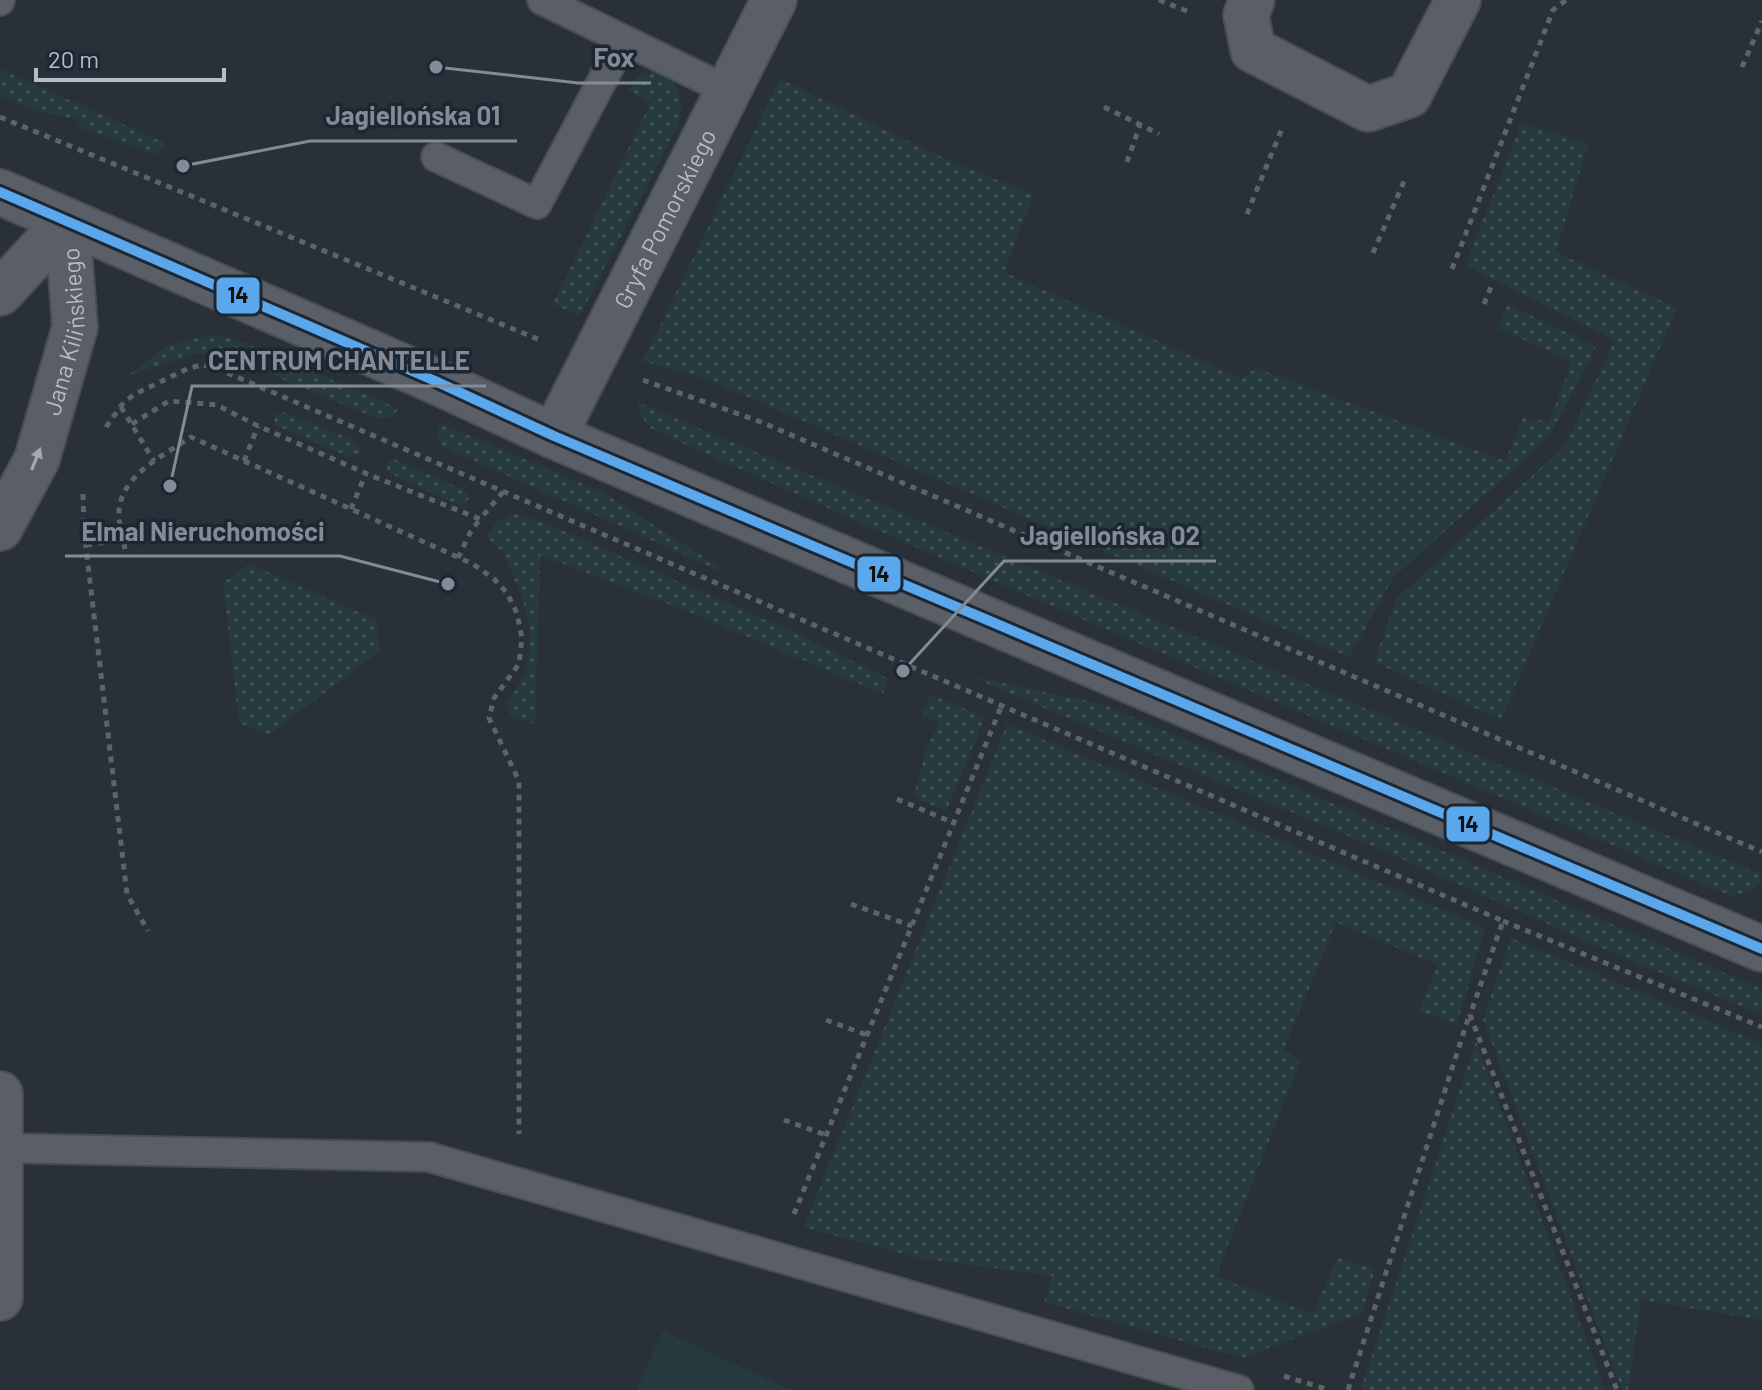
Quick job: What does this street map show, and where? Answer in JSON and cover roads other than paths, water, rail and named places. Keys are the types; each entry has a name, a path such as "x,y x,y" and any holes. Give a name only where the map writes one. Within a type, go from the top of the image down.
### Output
{"street":[{"name":"Gryfa Pomorskiego","path":"554,436 774,0"},
{"path":"1252,0 1246,15 1253,50 1368,109 1409,95 1458,0"},
{"path":"0,192 433,380 554,436 1762,949"},
{"name":"Jana Kilińskiego","path":"0,293 67,221"},
{"name":"Jana Kilińskiego","path":"0,528 37,459 75,327 67,221"},
{"path":"0,1094 0,1298"}],"lane":[{"path":"542,0 727,90"},
{"path":"436,157 537,204 623,41"},
{"path":"1,1148 429,1157 1239,1390"}],"place":[{"name":"Fox","path":"436,67"},
{"name":"Jagiellońska 01","path":"183,166"},
{"name":"CENTRUM CHANTELLE","path":"170,486"},
{"name":"Elmal Nieruchomości","path":"448,584"},
{"name":"Jagiellońska 02","path":"903,671"}]}
